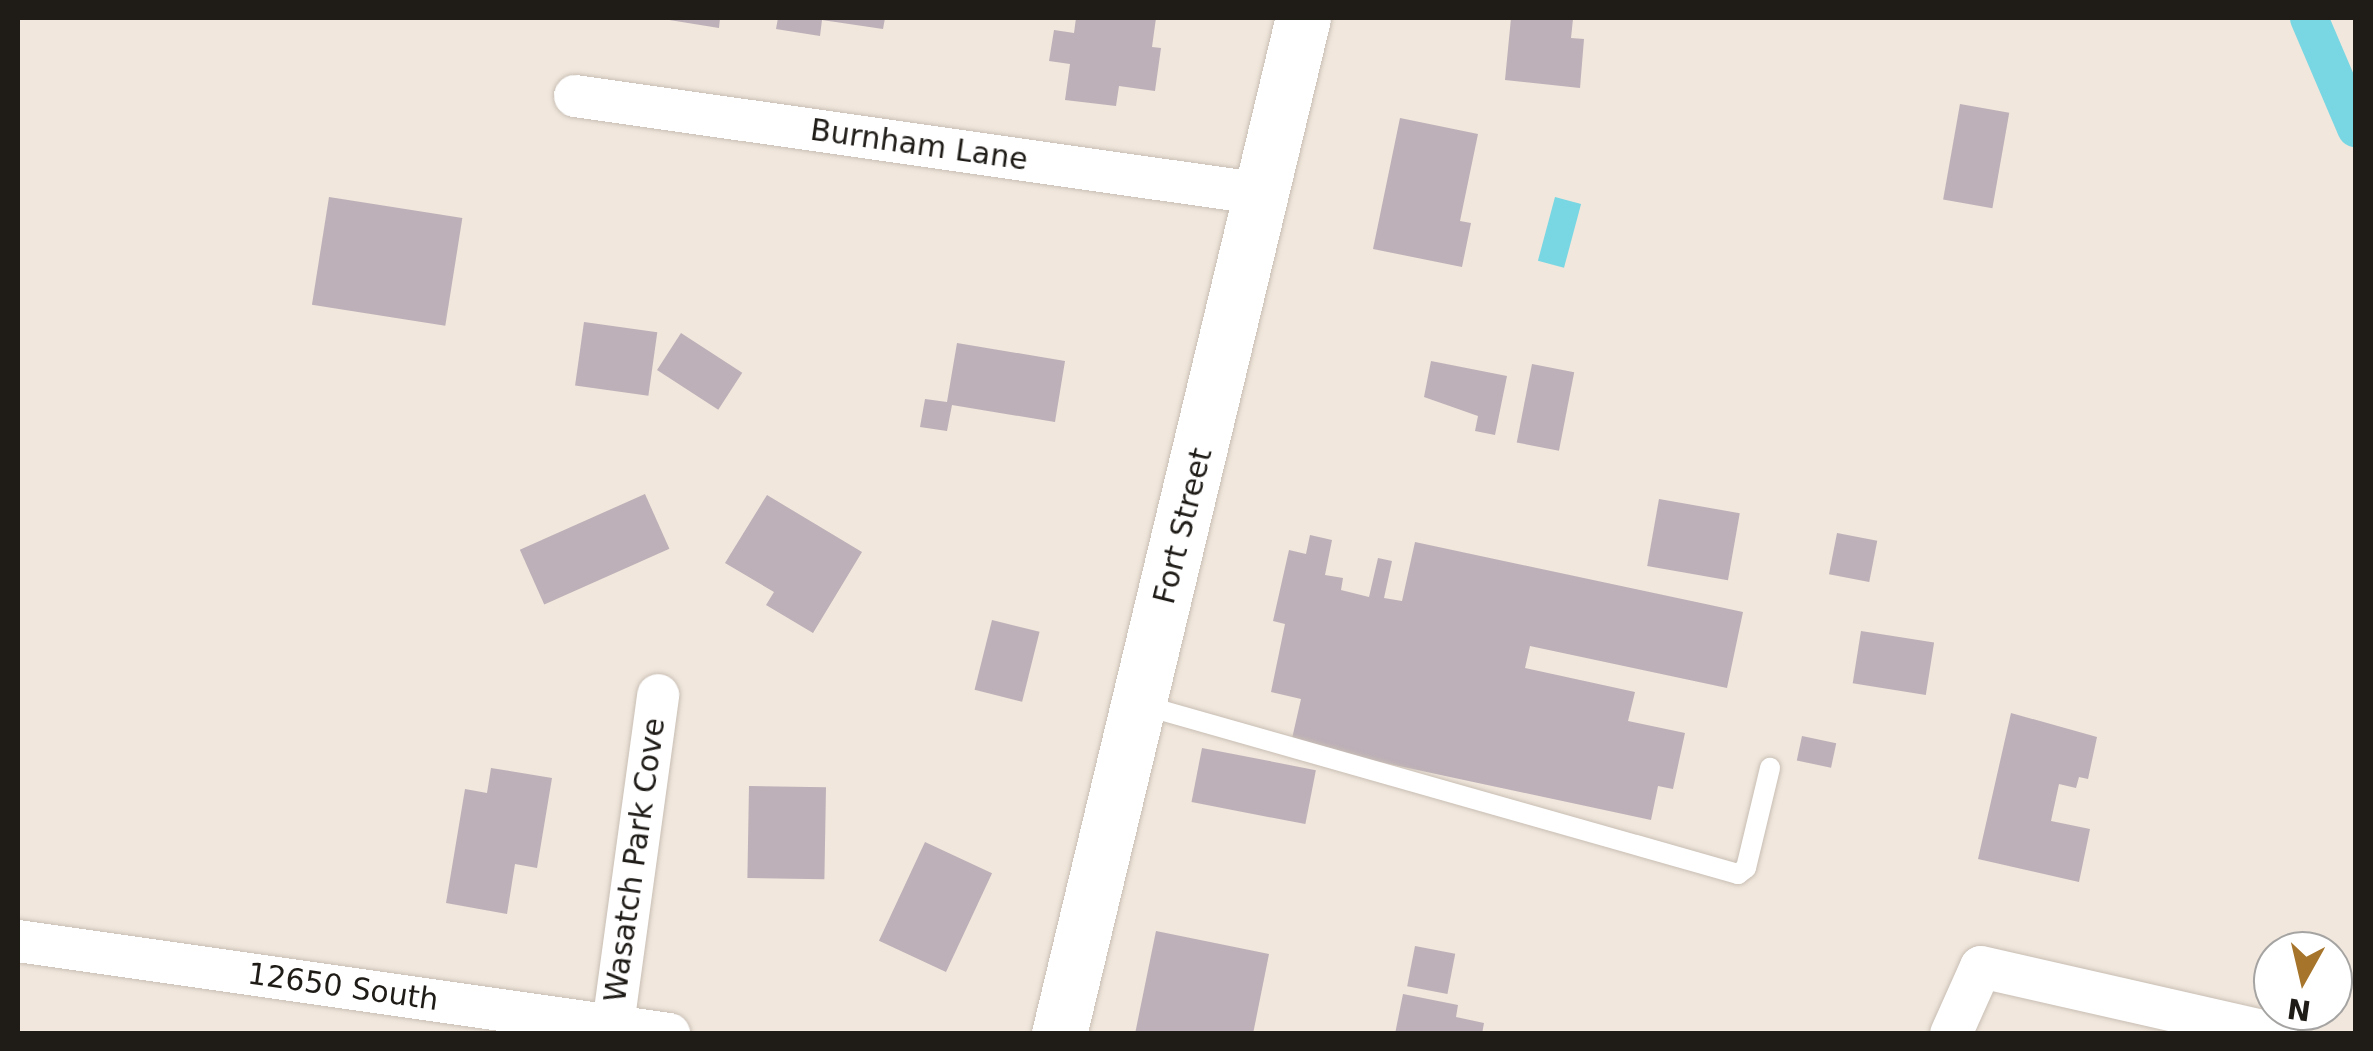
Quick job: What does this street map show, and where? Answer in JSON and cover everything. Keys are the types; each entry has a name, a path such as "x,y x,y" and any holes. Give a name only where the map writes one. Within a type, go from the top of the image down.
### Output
{"street":[{"name":"Fort Street","path":"1058,1034 1303,18"},
{"name":"Burnham Lane","path":"575,96 1262,194"},
{"name":"Wasatch Park Cove","path":"613,1025 658,695"},
{"name":"12650 South","path":"18,941 669,1034"},
{"path":"1950,1034 1981,968 2277,1034"}],"lane":[{"path":"1137,704 1738,874 1746,868 1770,768"}],"water":[{"path":"1555,197 1581,204 1564,268 1538,261"}],"building":[{"path":"657,18 720,18 719,28"},
{"path":"778,18 885,18 883,29 822,20 820,36 776,29"},
{"path":"1076,18 1156,18 1152,47 1161,48 1155,91 1119,86 1116,106 1065,100 1070,64 1049,61 1054,30 1074,33"},
{"path":"1511,18 1573,19 1571,38 1584,39 1580,88 1505,80"},
{"path":"1960,104 2009,113 1992,208 1943,200"},
{"path":"1400,118 1478,134 1460,221 1471,223 1462,267 1373,249"},
{"path":"329,197 462,218 445,326 312,305"},
{"path":"584,322 657,332 648,396 575,385"},
{"path":"681,333 742,373 718,410 657,370"},
{"path":"957,343 1065,361 1055,422 952,405 947,431 920,427 925,399 947,402"},
{"path":"1431,361 1507,376 1495,435 1475,431 1478,416 1424,397"},
{"path":"1532,364 1574,372 1559,451 1517,443"},
{"path":"645,494 669,549 544,605 520,550"},
{"path":"767,495 862,552 813,633 766,605 774,592 725,563"},
{"path":"1659,499 1740,513 1728,580 1647,566"},
{"path":"1837,533 1877,541 1869,582 1829,574"},
{"path":"1310,535 1332,540 1325,575 1343,578 1341,590 1369,597 1378,558 1392,561 1384,598 1402,601 1415,542 1743,612 1727,688 1530,646 1525,668 1635,692 1628,721 1685,733 1673,789 1658,786 1651,820 1291,743 1301,699 1271,692 1285,624 1273,621 1289,550 1306,554"},
{"path":"992,620 1040,632 1022,702 975,690"},
{"path":"1861,631 1934,643 1926,695 1853,683"},
{"path":"2011,713 2097,737 2088,779 2079,777 2076,788 2059,784 2051,821 2090,829 2079,882 1978,859"},
{"path":"1802,736 1836,743 1831,768 1797,760"},
{"path":"1202,748 1316,770 1305,824 1192,802"},
{"path":"491,768 552,778 537,868 515,864 507,914 446,903 465,789 487,793"},
{"path":"749,786 826,787 824,879 747,878"},
{"path":"925,842 992,873 946,972 879,941"},
{"path":"1156,931 1269,954 1253,1034 1135,1034"},
{"path":"1415,946 1455,954 1447,994 1407,986"},
{"path":"1403,994 1458,1005 1456,1017 1484,1023 1482,1034 1395,1034"}],"waterway":[{"path":"2309,18 2356,128"}]}
